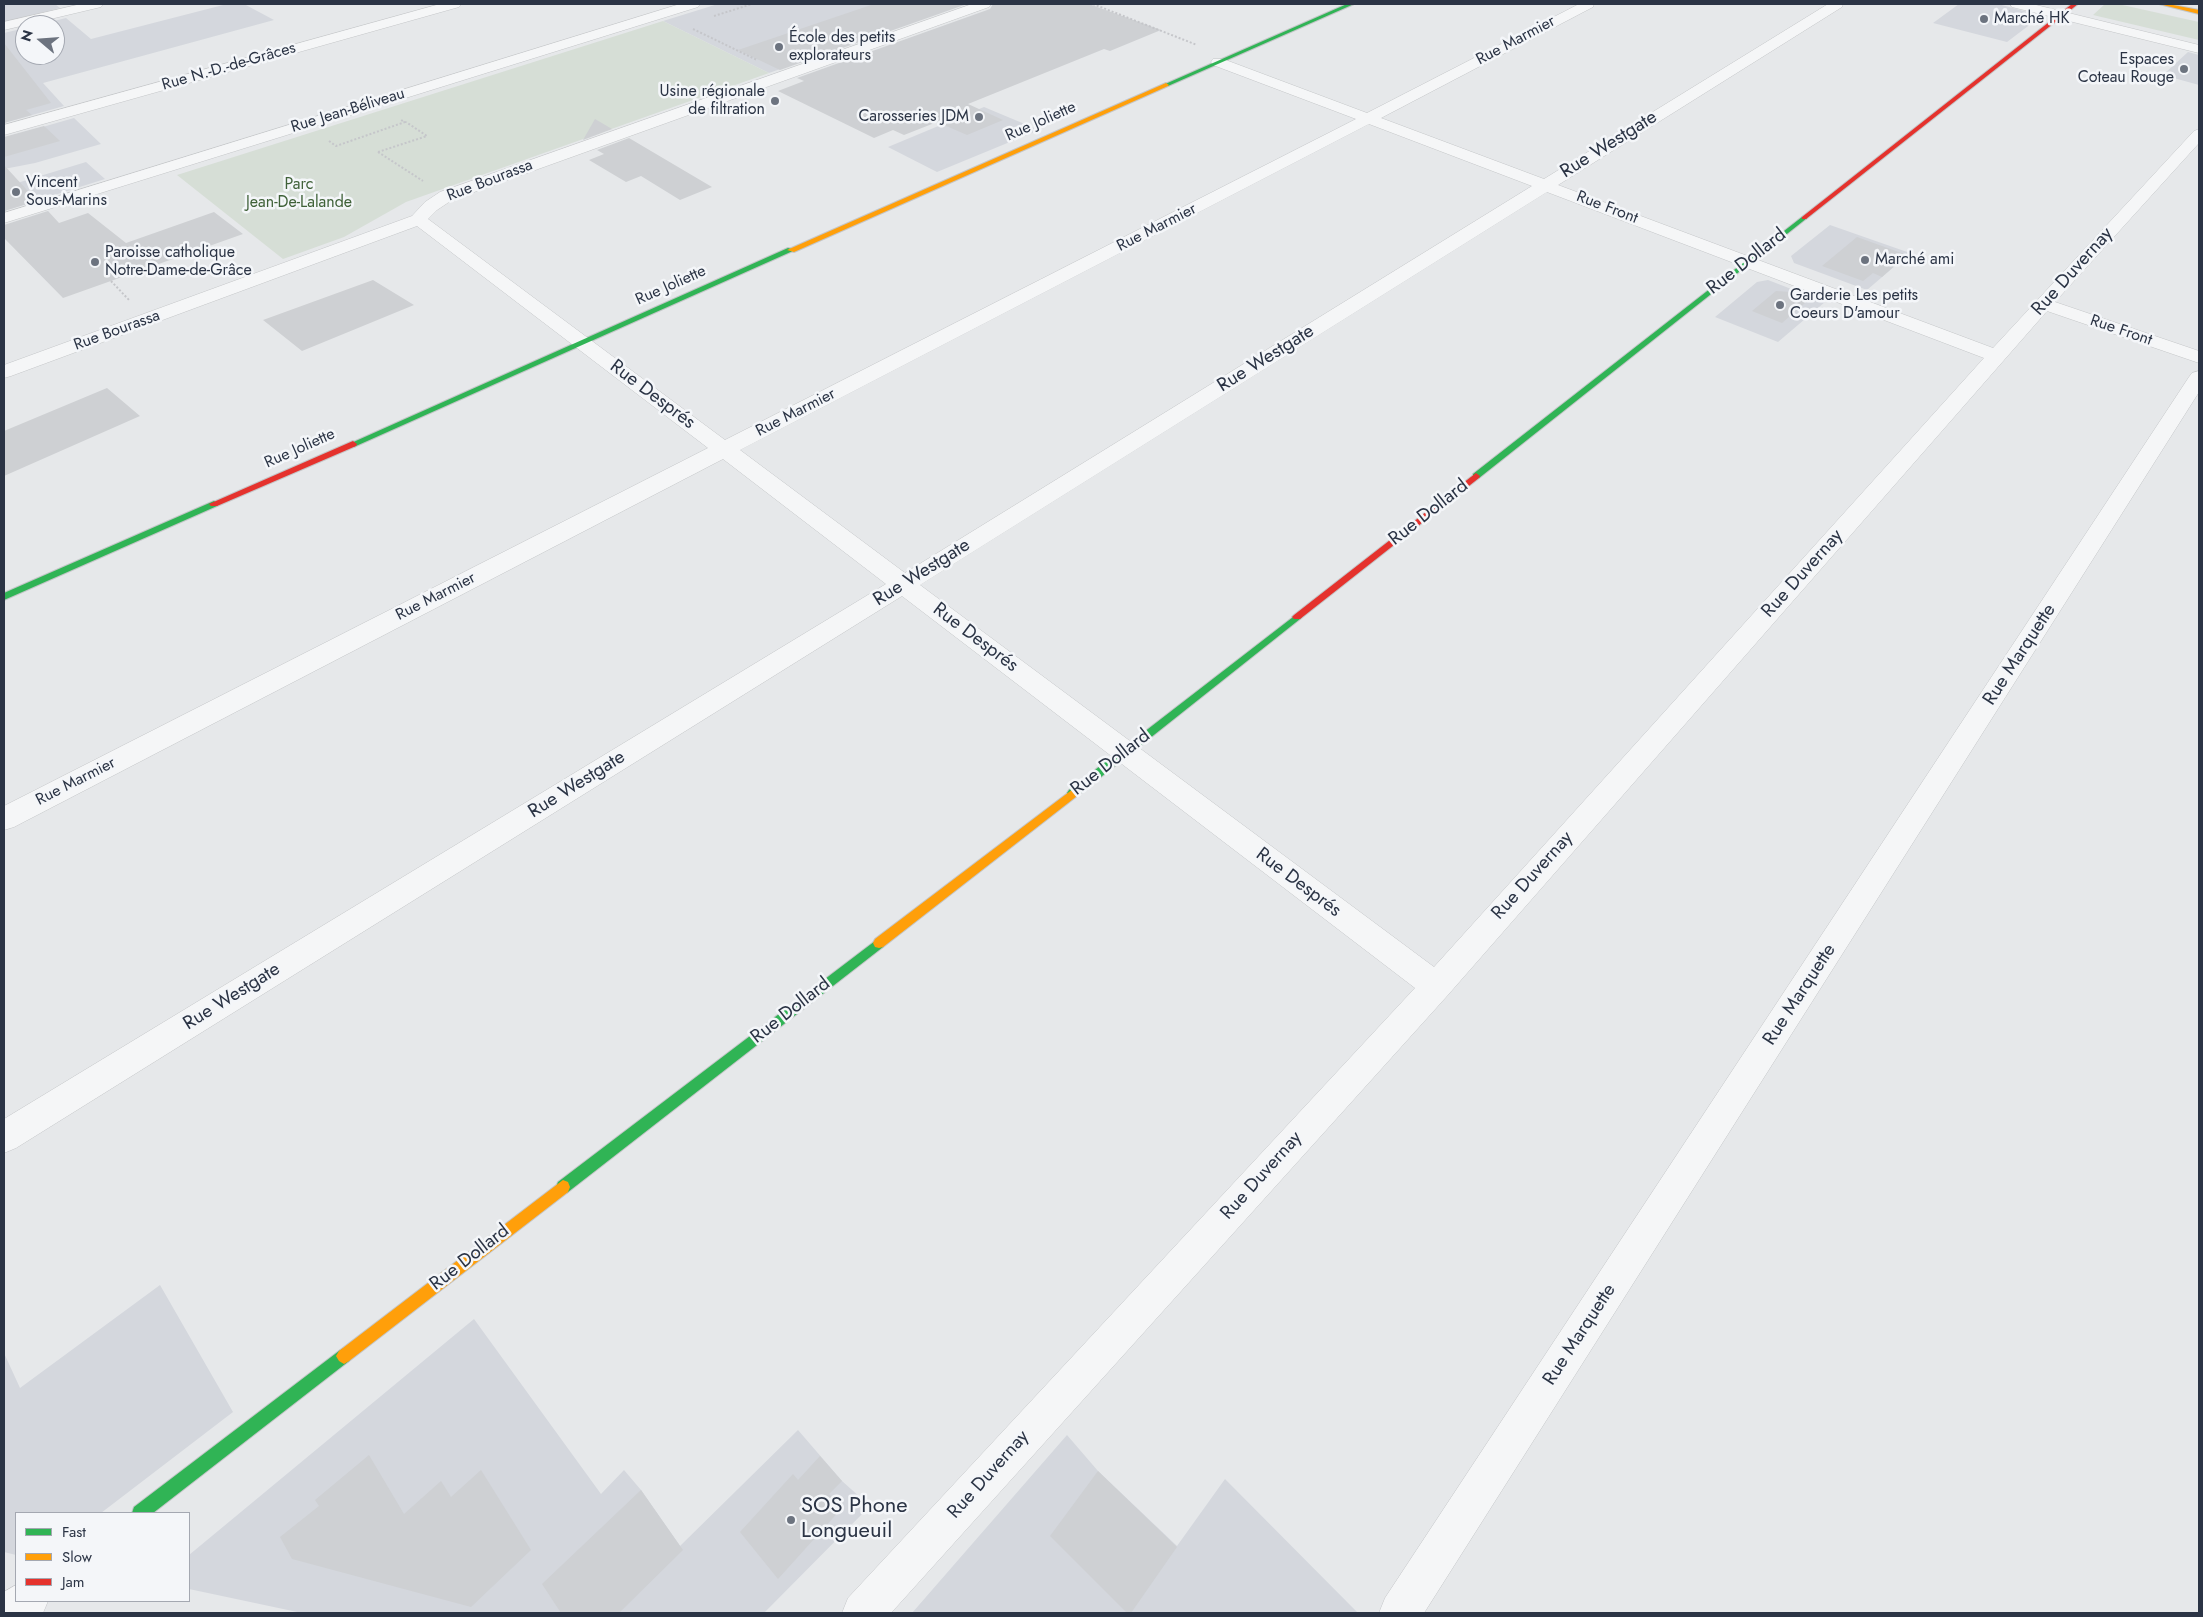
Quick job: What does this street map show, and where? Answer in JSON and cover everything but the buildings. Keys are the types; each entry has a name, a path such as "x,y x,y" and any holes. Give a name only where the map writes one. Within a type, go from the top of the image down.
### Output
{"street":[{"path":"4,26 96,4"},
{"name":"Rue N.-D.-de-Grâces","path":"4,130 454,4"},
{"name":"Rue Jean-Béliveau","path":"4,218 693,4"},
{"name":"Rue Bourassa","path":"4,372 418,220 431,206 446,196 984,4"},
{"name":"Rue Joliette","path":"4,597 1351,4"},
{"name":"Rue Marmier","path":"4,819 1369,119 1588,4"},
{"name":"Rue Westgate","path":"4,1137 904,584 1837,4"},
{"path":"2017,4 2199,49"},
{"name":"Rue Dollard","path":"141,1512 1126,752 2075,4"},
{"path":"2162,4 2199,12"},
{"name":"Rue Front","path":"1218,62 1997,356"},
{"name":"Rue Duvernay","path":"863,1613 1436,986 2043,304 2199,134"},
{"name":"Rue Després","path":"418,220 1436,986"},
{"name":"Rue Front","path":"2043,304 2199,357"},
{"name":"Rue Marquette","path":"1400,1613 2199,377"},
{"path":"10,1613 26,1602"}],"path":[{"path":"710,17 752,4"},
{"path":"1093,4 1211,51 1218,62"},
{"path":"694,29 762,62"},
{"path":"406,122 427,136 378,152 430,186"},
{"path":"110,281 122,293"}],"shaded area":[{"path":"4,4 55,4 60,8 32,15 15,15 15,19 4,22"},
{"path":"227,4 244,4 274,20 43,83 64,106 4,123 4,33 15,30 15,65 65,65 65,18 91,39"},
{"name":"École des petits explorateurs","path":"718,4 964,4 769,73 663,21"},
{"path":"1959,4 1998,4 2040,17 2007,42 1933,23"},
{"name":"Espaces Coteau Rouge","path":"2188,52 2199,55 2199,85 2163,75"},
{"path":"984,107 1039,130 937,172 888,147"},
{"path":"74,118 101,144 35,163 4,169 4,138"},
{"path":"86,162 105,179 4,211 4,187"},
{"path":"1830,225 1910,253 1867,290 1794,263 1791,256"},
{"path":"1768,280 1825,302 1778,342 1715,317 1757,282"},
{"path":"160,1285 233,1412 102,1512 15,1512 15,1555 4,1552 4,1353 20,1388"},
{"path":"474,1319 601,1494 624,1470 641,1490 680,1546 798,1430 842,1481 870,1506 764,1613 302,1613 190,1589 190,1554"},
{"path":"1067,1435 1098,1471 1177,1546 1225,1479 1358,1613 912,1613"}],"green space":[{"path":"2105,4 2118,4 2199,22 2199,40 2093,15"},
{"name":"Parc Jean-De-Lalande","path":"663,21 769,73 406,202 344,237 283,259 177,175"}],"traffic: fast":[{"path":"1166,85 1351,4"},
{"path":"1476,476 1804,218"},
{"path":"353,444 791,250"},
{"path":"4,597 214,504"},
{"path":"1073,793 1297,617"},
{"path":"563,1187 879,943"},
{"path":"141,1512 344,1356"}],"traffic: slow":[{"path":"2162,4 2199,12"},
{"path":"791,250 1166,85"},
{"path":"879,943 1073,793"},
{"path":"344,1356 563,1187"}],"traffic: jam":[{"path":"1804,218 2075,4"},
{"path":"214,504 353,444"},
{"path":"1297,617 1476,476"}],"place":[{"name":"Marché HK","path":"1984,19"},
{"name":"École des petits explorateurs","path":"779,47"},
{"name":"Espaces Coteau Rouge","path":"2184,69"},
{"name":"Usine régionale de filtration","path":"775,101"},
{"name":"Carosseries JDM","path":"979,117"},
{"name":"Vincent Sous-Marins","path":"16,192"},
{"name":"Marché ami","path":"1865,260"},
{"name":"Paroisse catholique Notre-Dame-de-Grâce","path":"95,262"},
{"name":"Garderie Les petits Coeurs D'amour","path":"1780,305"},
{"name":"SOS Phone Longueuil","path":"791,1520"}]}
